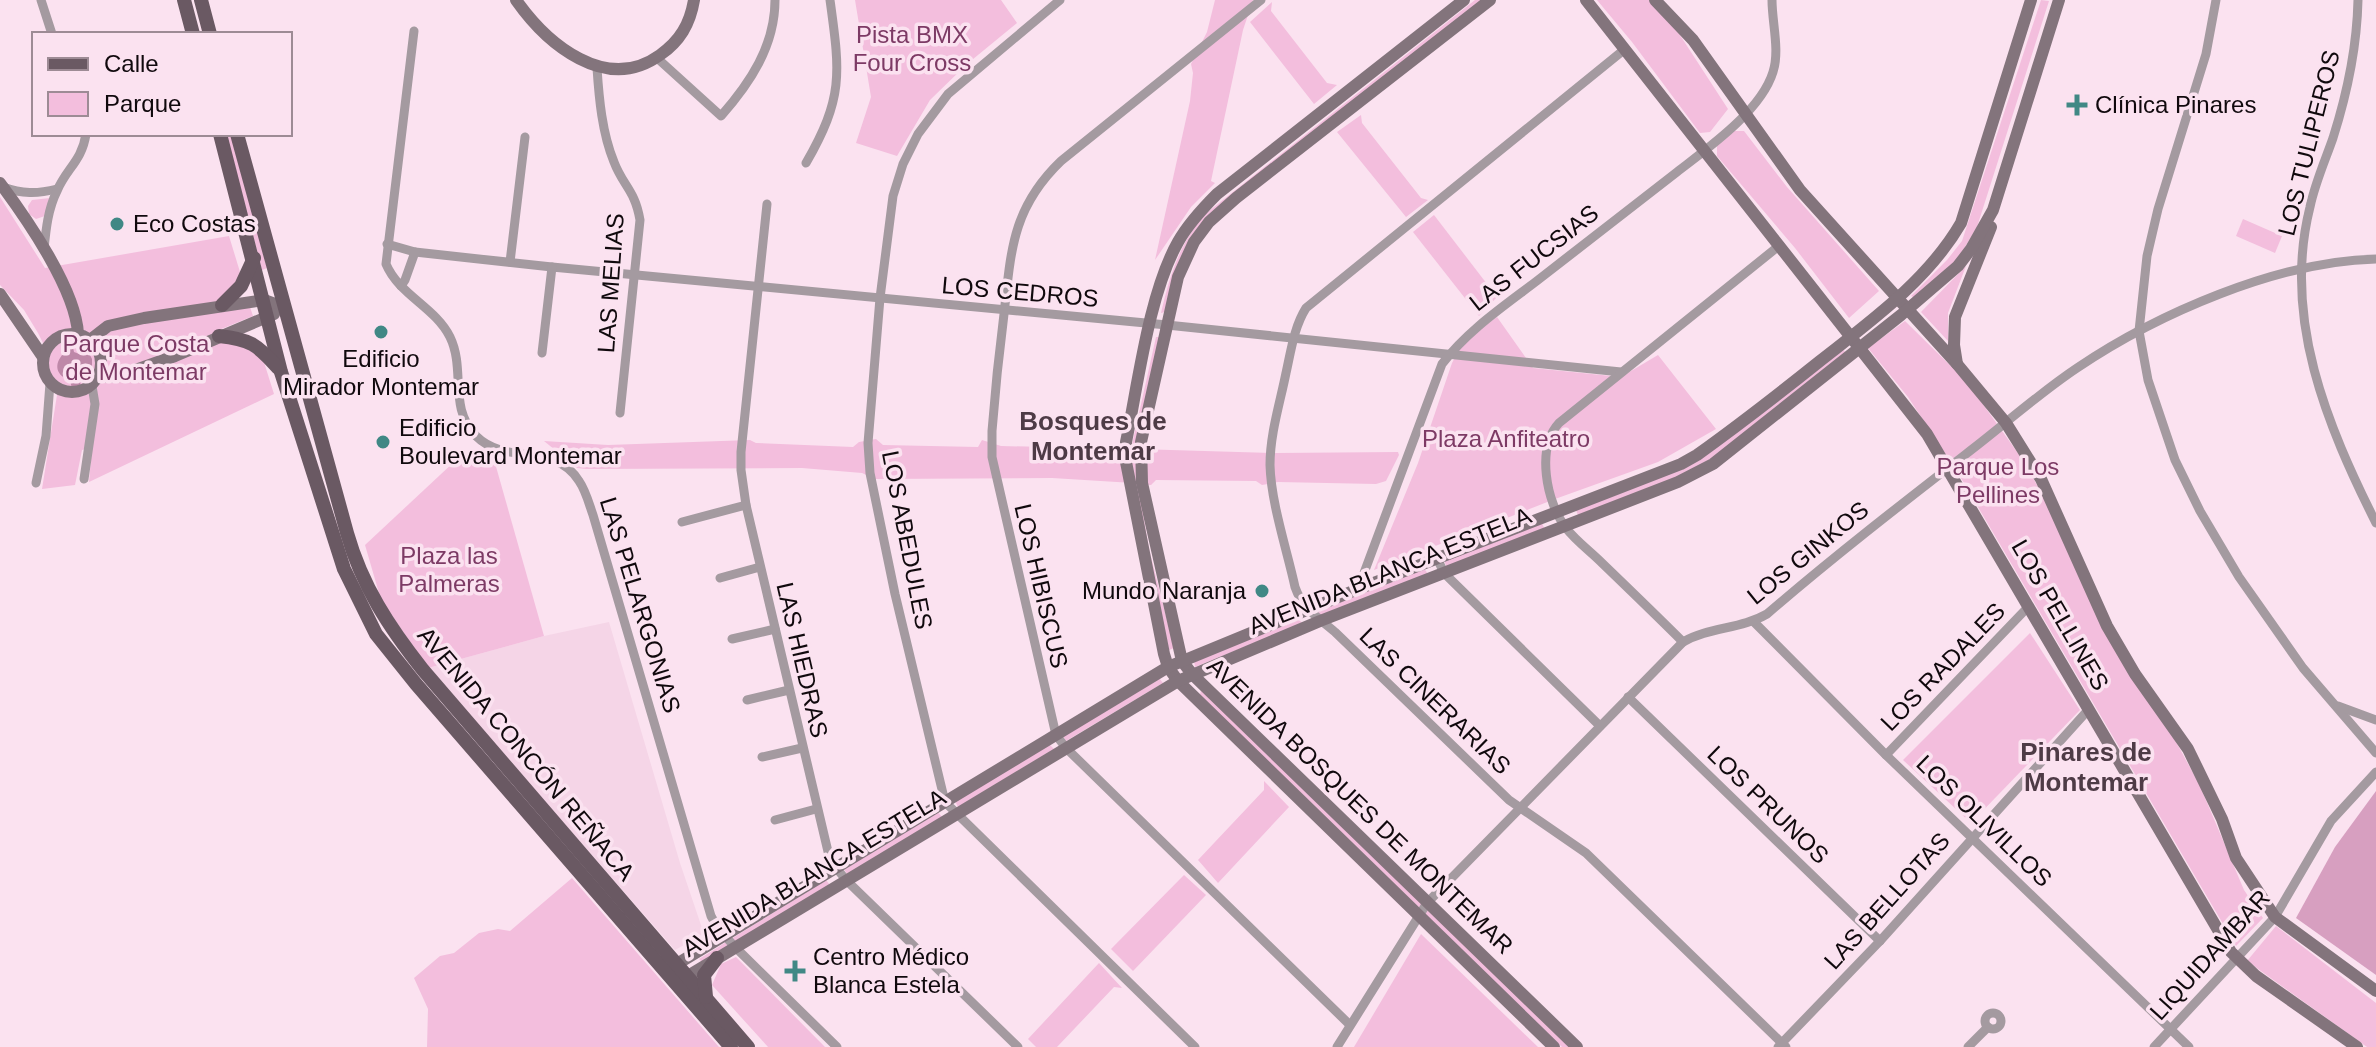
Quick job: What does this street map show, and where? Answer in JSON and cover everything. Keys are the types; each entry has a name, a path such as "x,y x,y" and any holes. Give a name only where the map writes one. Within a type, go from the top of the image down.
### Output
{"main road":[{"path":"184,0 192,32"},
{"path":"201,0 209,32"},
{"path":"520,0 550,38 574,56 597,68 628,69 657,58 678,41 685,31 694,0"},
{"name":"AVENIDA BOSQUES DE MONTEMAR","path":"1464,0 1209,202 1194,218 1177,244 1164,273 1126,442 1126,462 1168,667 1178,681 1554,1047"},
{"name":"AVENIDA BOSQUES DE MONTEMAR","path":"1490,0 1339,116 1209,222 1184,259 1141,442 1140,464 1182,661 1577,1047"},
{"name":"LOS PELLINES","path":"1586,0 1927,434 2237,959 2256,976 2357,1047"},
{"name":"LOS PELLINES","path":"1655,0 1693,40 1800,190 2006,423 2041,479 2107,626 2135,674 2188,749 2240,866 2275,917 2376,991"},
{"name":"AVENIDA BLANCA ESTELA","path":"671,979 677,964 1168,667 1358,589 1681,464 1697,455 1853,336 1942,253 1961,223 2031,0"},
{"name":"AVENIDA BLANCA ESTELA","path":"671,979 688,976 1192,674 1705,469 1907,310 1958,266 1971,249 1993,210 2059,0"},
{"name":"AVENIDA CONCÓN REÑACA","path":"221,136 281,372 344,569 376,634 731,1047"},
{"name":"AVENIDA CONCÓN REÑACA","path":"238,136 351,549 376,606 392,632 423,670 748,1047"},
{"path":"2,185 73,304 84,337 100,353 102,361 95,382"},
{"path":"1957,364 1955,317 1990,232 1993,210"},
{"path":"222,305 241,286 254,258"},
{"path":"0,294 43,357 45,375 50,383 66,392 75,393 95,382 175,356 269,318 283,307"},
{"path":"43,357 52,341 69,334 84,337 108,326 222,305 264,300 283,307"},
{"path":"219,336 238,338 261,348 281,372"},
{"path":"706,998 704,975 717,958"}],"street":[{"path":"41,0 51,32"},
{"path":"657,58 721,116 759,65 773,29 775,0"},
{"path":"806,163 818,141 838,86 839,65 830,0"},
{"name":"LOS ABEDULES","path":"1060,0 960,82 918,134 903,164 893,196 880,298 868,443 870,473 895,594 945,802 1195,1047"},
{"name":"LOS HIBISCUS","path":"1261,0 1061,161 1041,182 1026,205 1013,237 992,431 992,457 1056,735 1350,1025"},
{"name":"LAS FUCSIAS","path":"1358,589 1442,364 1498,311 1705,150 1744,114 1761,94 1773,72 1776,56 1772,0"},
{"path":"2216,0 2206,54 2152,231 2143,281 2139,331 2155,407 2186,486 2247,589 2303,668 2376,753"},
{"name":"LOS TULIPEROS","path":"2358,0 2357,30 2345,95 2310,207 2301,269 2302,315 2314,371 2330,423 2376,523"},
{"name":"LAS PELARGONIAS","path":"414,31 387,244 386,264 390,275 440,322 451,339 457,358 459,406 465,422 476,437 498,451 553,458 580,481 593,515 707,905 724,935 837,1047"},
{"name":"LAS CINERARIAS","path":"1625,49 1313,300 1299,318 1272,439 1270,466 1295,587 1300,602 1307,610 1519,808 1586,853 1782,1046"},
{"name":"LAS MELIAS","path":"597,68 607,141 615,165 637,201 640,220 620,413"},
{"path":"44,251 46,225 57,189 79,159 85,136"},
{"path":"510,262 525,137"},
{"path":"2,185 20,193 57,189"},
{"name":"LAS HIEDRAS","path":"767,204 756,285 741,470 760,567 830,860 846,880 1018,1047"},
{"name":"LOS CEDROS","path":"387,244 415,252 552,267 1621,372"},
{"path":"1683,642 1565,527 1544,462 1547,440 1559,423 1780,245"},
{"path":"401,286 415,252"},
{"name":"LOS GINKOS","path":"1337,1047 1427,903 1683,642 1705,633 1754,622 1767,614 1816,571 2068,374 2139,331 2245,285 2301,269 2376,259"},
{"path":"542,353 552,267"},
{"path":"84,479 95,404 95,382"},
{"path":"36,483 46,436 50,383"},
{"path":"682,522 746,505"},
{"path":"1437,558 1444,573 1600,726"},
{"path":"720,578 760,567"},
{"name":"LOS RADALES","path":"1886,755 2029,606"},
{"name":"LOS OLIVILLOS","path":"1754,622 1886,755 2189,1047"},
{"path":"732,639 775,629"},
{"path":"747,700 789,690"},
{"name":"LOS PRUNOS","path":"1628,697 1880,941"},
{"path":"2333,705 2376,720"},
{"name":"LAS BELLOTAS","path":"1782,1046 2089,709"},
{"path":"762,757 802,748"},
{"name":"LIQUIDAMBAR","path":"2154,1047 2275,917 2331,821 2376,772"},
{"path":"775,820 816,809"},
{"path":"1968,1047 1988,1027"}],"shaded area":[{"path":"72,343 74,352 82,355 88,351 92,369 86,369 79,378 81,386 72,389 70,380 59,373 57,365 64,353 63,346"},
{"path":"609,622 704,934 675,950 428,668 544,636"},
{"path":"2376,791 2376,975 2296,918 2335,847"}],"green space":[{"name":"Pista BMX Four Cross","path":"855,0 1001,0 1017,23 967,64 930,100 897,156 856,143 871,97"},
{"path":"1215,0 1253,0 1243,30 1211,181 1215,183 1191,207 1155,260 1190,101 1191,64 1207,32"},
{"path":"1475,0 1483,0 1210,215 1165,312 1161,313 1176,261 1204,215"},
{"path":"1597,0 1649,0 1676,29 1728,109 1710,132 1700,133"},
{"path":"2041,0 2049,1 1977,227 1956,262 1915,298 1911,296 1962,241"},
{"path":"1272,2 1271,11 1327,83 1337,85 1314,104 1250,22"},
{"path":"1361,115 1362,123 1421,198 1428,200 1406,217 1337,132"},
{"path":"1730,131 1744,131 1787,187 1879,291 1849,318 1717,156 1717,143"},
{"path":"227,136 232,136 267,268 262,270"},
{"name":"Parque Costa de Montemar","path":"0,197 45,268 229,236 240,272 227,309 250,307 253,316 219,330 263,359 274,394 89,482 92,447 82,450 75,485 42,489 57,395 47,369 49,355 38,333 24,310 0,285"},
{"path":"50,198 45,216 36,219 29,214 28,206 32,200"},
{"path":"1434,215 1497,297 1479,316 1413,232"},
{"path":"2243,219 2282,236 2275,253 2236,236"},
{"path":"1966,266 1948,313 1948,341 1921,312"},
{"name":"Plaza Anfiteatro","path":"1497,317 1533,368 1621,377 1658,355 1716,429 1658,462 1374,570 1418,463 1452,363 1464,340"},
{"name":"Parque Los Pellines","path":"1905,321 1967,382 2025,463 2200,786 2244,890 2263,918 2236,946 1958,473 1908,397 1868,348"},
{"path":"1156,337 1161,337 1137,449 1276,453 1398,452 1399,455 1386,481 1376,484 1278,482 1262,485 1256,481 1156,480 1151,485 1138,484 1149,549 1174,648 1169,650 1133,483 1052,478 875,479 862,473 802,468 586,469 577,468 544,441 608,445 750,440 756,443 853,447 859,442 876,439 883,445 978,447 982,440 1001,446 1131,449"},
{"path":"1842,348 1846,353 1707,462 1681,476 1578,515 1575,508 1684,467"},
{"name":"Plaza las Palmeras","path":"470,456 495,463 544,636 428,668 381,600 365,545 455,461"},
{"path":"1541,521 1545,530 1447,568 1443,558"},
{"path":"1423,567 1428,574 1321,617 1317,611"},
{"path":"1297,619 1303,623 1195,667 1194,661"},
{"path":"2030,633 2080,710 1971,823 1903,760"},
{"path":"1159,678 1163,683 1066,741 1063,736"},
{"path":"1201,690 1570,1047 1562,1047 1200,695"},
{"path":"1049,744 1054,749 958,807 955,801"},
{"path":"1264,781 1289,807 1218,883 1198,860 1264,790"},
{"path":"937,811 942,817 847,874 844,869"},
{"path":"1184,875 1206,895 1133,971 1111,949"},
{"path":"572,878 719,1047 427,1047 428,1009 414,978 440,956 454,953 479,933 498,929 510,931"},
{"path":"826,880 830,885 702,962 699,959"},
{"path":"2276,926 2376,1003 2376,1047 2367,1047 2247,961"},
{"path":"1421,934 1538,1047 1354,1047"},
{"path":"736,957 825,1047 768,1047 712,985 721,964"},
{"path":"1099,963 1122,988 1114,987 1057,1047 1036,1047 1028,1039"}],"place":[{"name":"Clínica Pinares","path":"2077,105"},
{"name":"Eco Costas","path":"117,224"},
{"name":"Edificio Mirador Montemar","path":"381,332"},
{"name":"Edificio Boulevard Montemar","path":"383,442"},
{"name":"Mundo Naranja","path":"1262,591"},
{"name":"Centro Médico Blanca Estela","path":"795,971"}],"district":[{"name":"Bosques de Montemar","path":"1093,436"},
{"name":"Pinares de Montemar","path":"2086,767"}]}
